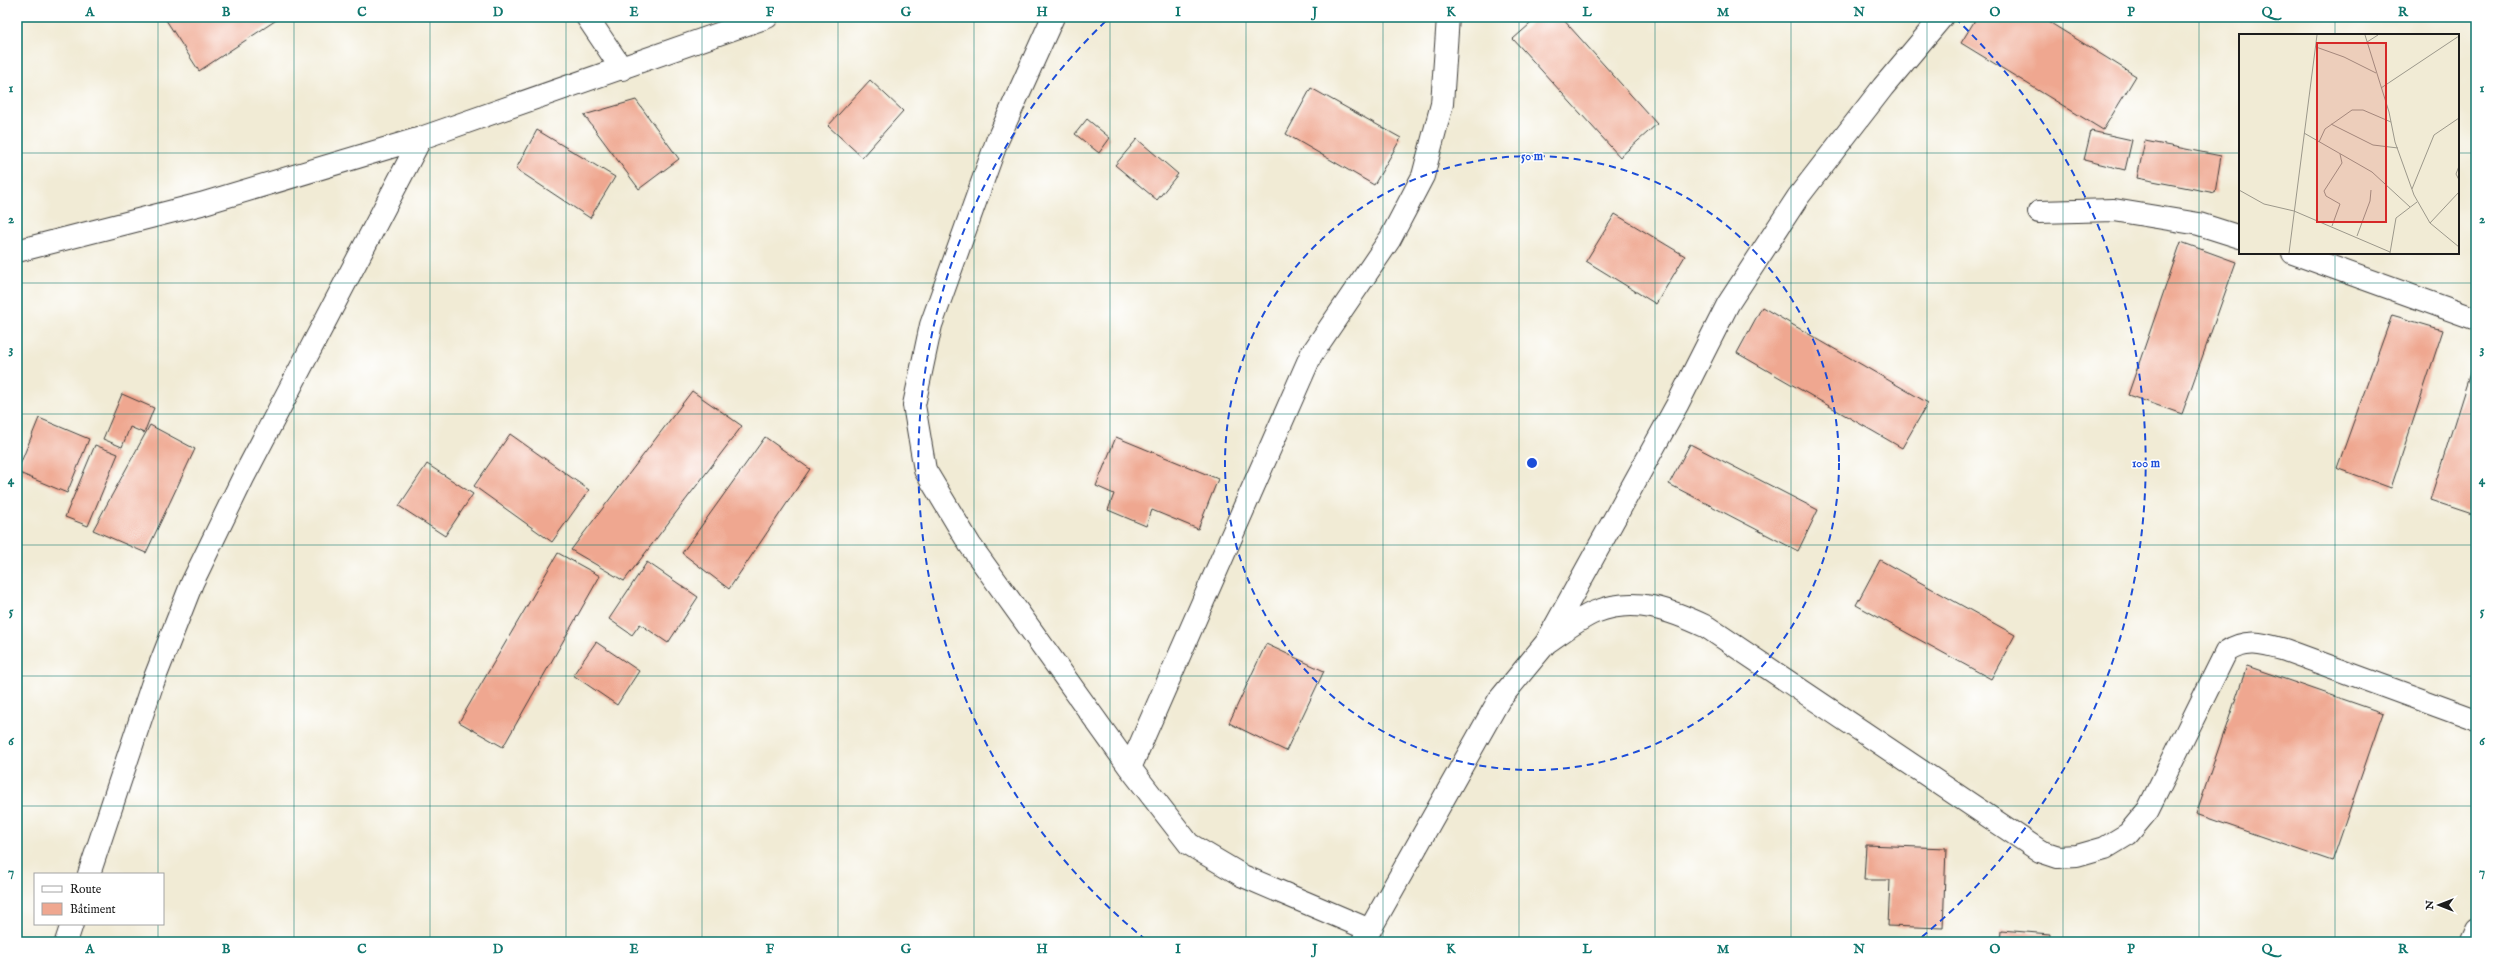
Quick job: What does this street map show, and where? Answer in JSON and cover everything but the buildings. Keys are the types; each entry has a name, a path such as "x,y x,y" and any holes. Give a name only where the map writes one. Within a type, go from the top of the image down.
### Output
{"street":[{"path":"587,17 622,68"},
{"path":"17,251 201,204 421,138 767,17"},
{"path":"1053,17 997,141 930,325 914,405 925,470 970,545 1130,768 1189,844 1243,876 1367,936 1499,700 1546,643 1678,405 1728,304 1798,197 1882,87 1942,17"},
{"path":"1130,768 1312,355 1390,239 1423,176 1442,104 1448,17"},
{"path":"89,873 152,685 192,583 243,478 421,138"},
{"path":"2039,212 2114,210 2199,224 2239,237"},
{"path":"2296,254 2476,319"},
{"path":"1546,643 1595,612 1633,603 1673,610 1707,627 2040,851 2058,857 2077,856 2105,848 2128,834 2148,810 2226,652 2236,645 2261,643 2285,650 2476,720"},
{"path":"66,942 72,925"},
{"path":"2471,942 2476,931"}]}
